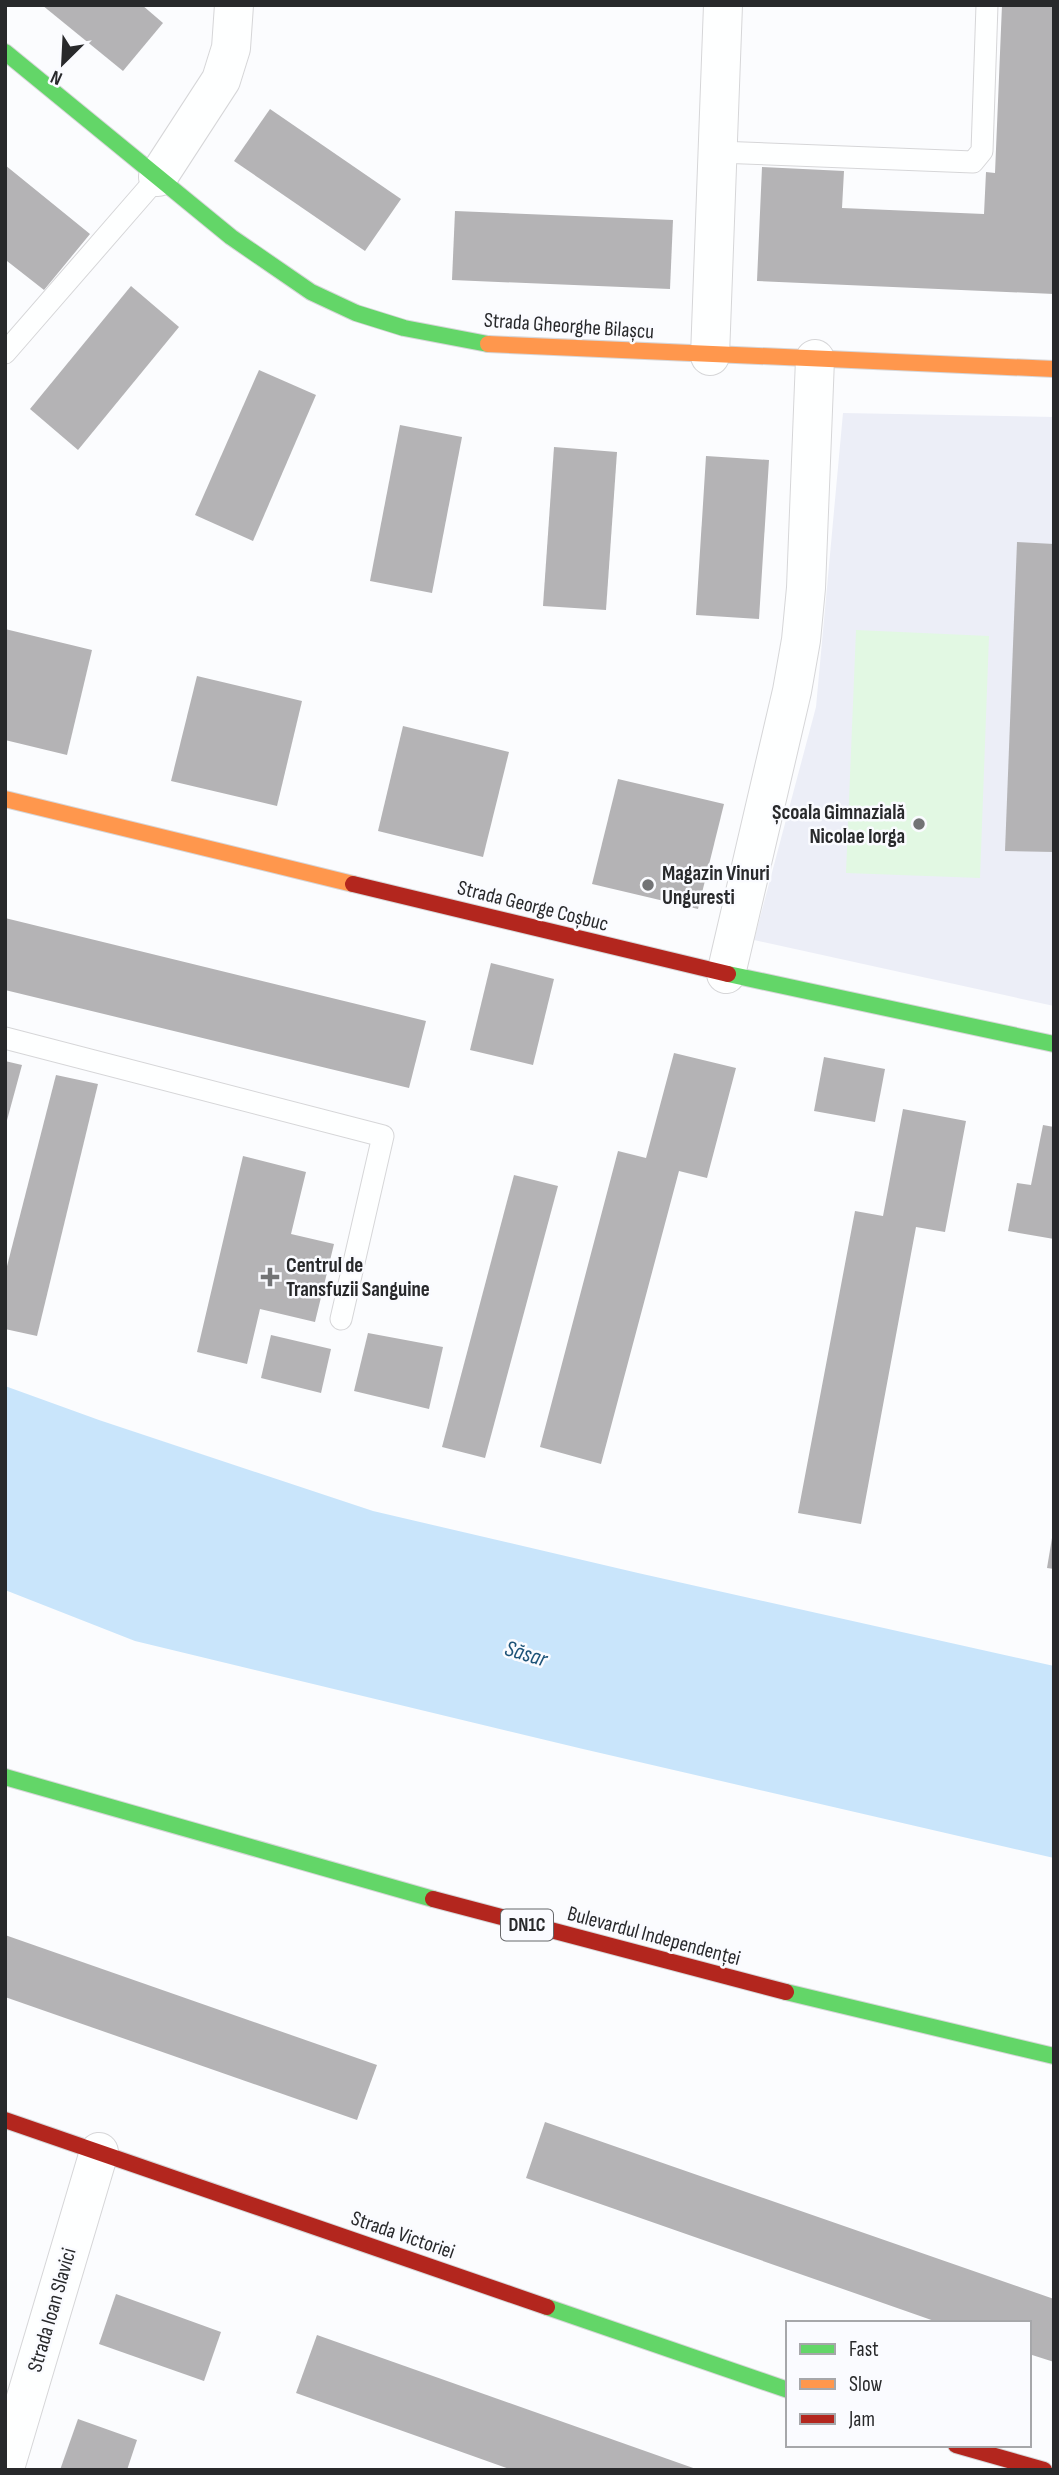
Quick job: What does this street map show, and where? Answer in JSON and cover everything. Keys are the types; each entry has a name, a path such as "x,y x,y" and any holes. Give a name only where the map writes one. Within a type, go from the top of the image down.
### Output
{"street":[{"path":"158,177 225,72 231,48 233,5"},
{"path":"710,356 723,5"},
{"name":"Strada Gheorghe Bilașcu","path":"5,52 231,237 311,292 356,313 404,328 497,346 1054,369"},
{"path":"726,974 792,691 801,640 806,588 815,359"},
{"name":"Strada George Coșbuc","path":"5,799 726,974 1054,1044"},
{"name":"Bulevardul Independenței","path":"5,1777 539,1928 793,1994 1054,2056"},
{"name":"Strada Victoriei","path":"5,2120 786,2389"},
{"name":"Strada Ioan Slavici","path":"5,2468 99,2152"},
{"path":"962,2447 1025,2468"}],"lane":[{"path":"718,152 973,162 982,151 987,5"},
{"path":"5,353 158,177"},
{"path":"5,1038 383,1136 341,1319"}],"shaded area":[{"name":"Școala Gimnazială Nicolae Iorga","path":"843,413 1054,417 1054,1006 754,940 816,707"}],"green space":[{"path":"856,630 989,636 980,878 846,873"}],"water":[{"name":"Săsar","path":"5,1386 373,1511 1054,1666 1054,1858 583,1749 135,1641 5,1590"}],"building":[{"path":"42,5 142,5 163,23 123,71"},
{"path":"1002,5 1054,5 1054,294 757,281 762,167 844,171 842,208 984,214 986,172 995,173"},
{"path":"270,109 401,199 365,251 234,161"},
{"path":"5,165 90,234 44,290 7,261 5,263"},
{"path":"455,211 673,220 670,289 452,280"},
{"path":"131,286 179,327 78,450 30,409"},
{"path":"259,370 316,395 253,541 195,515"},
{"path":"400,425 462,437 432,593 370,581"},
{"path":"554,447 617,452 606,610 543,606"},
{"path":"706,456 769,460 759,619 696,615"},
{"path":"1017,542 1054,544 1054,852 1005,851"},
{"path":"5,629 92,650 67,755 5,740"},
{"path":"197,676 302,701 277,806 171,781"},
{"path":"403,726 509,752 483,857 378,831"},
{"path":"618,779 724,804 698,909 592,884"},
{"path":"5,918 426,1021 409,1088 5,990"},
{"path":"491,963 554,979 533,1065 470,1050"},
{"path":"674,1053 736,1068 707,1178 679,1171 601,1464 540,1447 618,1151 646,1158"},
{"path":"824,1057 885,1069 875,1122 814,1111"},
{"path":"5,1061 22,1065 6,1124 5,1124"},
{"path":"56,1075 98,1084 37,1336 5,1329 5,1274"},
{"path":"903,1109 966,1121 945,1232 916,1227 861,1524 798,1513 855,1211 883,1216"},
{"path":"1043,1125 1054,1127 1054,1239 1008,1231 1017,1183 1031,1185"},
{"name":"Centrul de Transfuzii Sanguine","path":"243,1156 306,1172 291,1234 334,1244 315,1322 260,1309 247,1364 197,1352"},
{"path":"514,1175 558,1186 485,1458 442,1447"},
{"path":"368,1333 443,1347 429,1409 354,1391"},
{"path":"271,1335 331,1349 321,1393 261,1378"},
{"path":"1052,1538 1054,1539 1054,1569 1047,1568"},
{"path":"5,1935 377,2065 357,2120 5,1997"},
{"path":"545,2122 1054,2299 1054,2362 1031,2355 1031,2321 934,2321 526,2178"},
{"path":"116,2294 221,2332 204,2381 99,2344"},
{"path":"317,2335 696,2470 512,2470 296,2393"},
{"path":"78,2419 137,2440 127,2470 60,2470"}],"traffic: fast":[{"path":"5,52 231,237 311,292 356,313 404,328 488,344"},
{"path":"728,974 1054,1044"},
{"path":"5,1777 433,1899"},
{"path":"786,1992 1054,2056"},
{"path":"547,2307 786,2389"}],"traffic: slow":[{"path":"488,344 1054,369"},
{"path":"5,799 353,884"}],"traffic: jam":[{"path":"353,884 728,974"},
{"path":"433,1899 786,1992"},
{"path":"5,2120 547,2307"},
{"path":"963,2447 1044,2470"}],"place":[{"name":"Școala Gimnazială Nicolae Iorga","path":"919,824"},
{"name":"Magazin Vinuri Unguresti","path":"648,885"},
{"name":"Centrul de Transfuzii Sanguine","path":"270,1277"}]}
